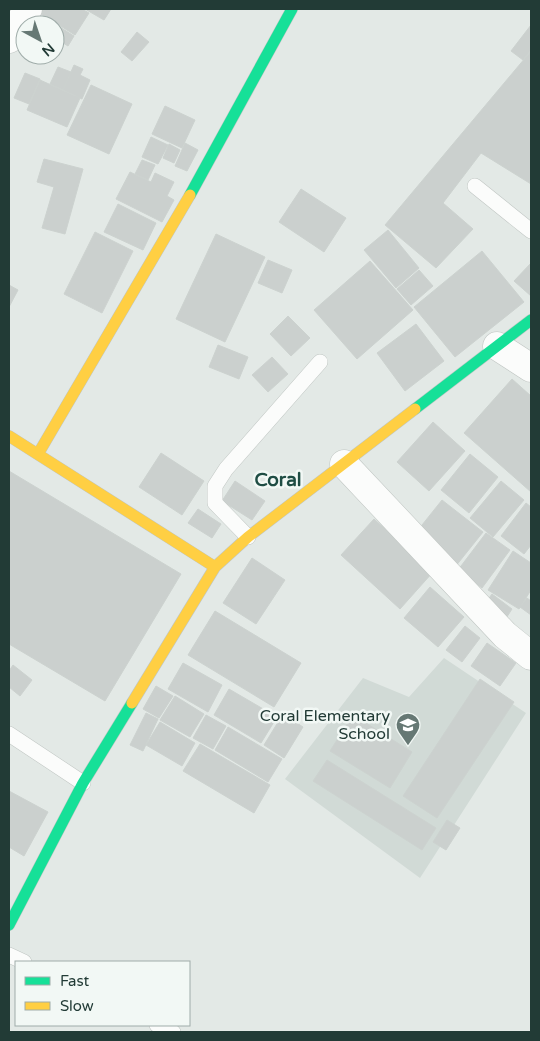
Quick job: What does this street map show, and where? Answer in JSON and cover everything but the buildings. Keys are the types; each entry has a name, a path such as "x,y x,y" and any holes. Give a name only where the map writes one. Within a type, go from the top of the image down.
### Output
{"street":[{"path":"9,39 28,9"},
{"path":"38,454 212,157 292,9"},
{"path":"9,925 83,783 215,567 248,537 531,320"},
{"path":"497,346 531,368"},
{"path":"9,436 215,567"},
{"path":"344,464 505,635 531,656"}],"lane":[{"path":"475,186 531,231"},
{"path":"248,537 215,503 215,486 226,470 320,362"},
{"path":"9,734 83,783"},
{"path":"9,955 22,961"},
{"path":"159,1026 173,1032"}],"shaded area":[{"name":"Coral Elementary School","path":"444,658 526,713 420,878 285,779 363,678 409,697"}],"traffic: fast":[{"path":"190,195 292,9"},
{"path":"415,409 531,320"},
{"path":"9,925 83,783 132,703"}],"traffic: slow":[{"path":"38,454 190,195"},
{"path":"132,703 215,567 248,537 415,409"},
{"path":"9,436 215,567"}],"place":[{"name":"Coral Elementary School","path":"408,746"}],"district":[{"name":"Coral","path":"278,480"}]}
